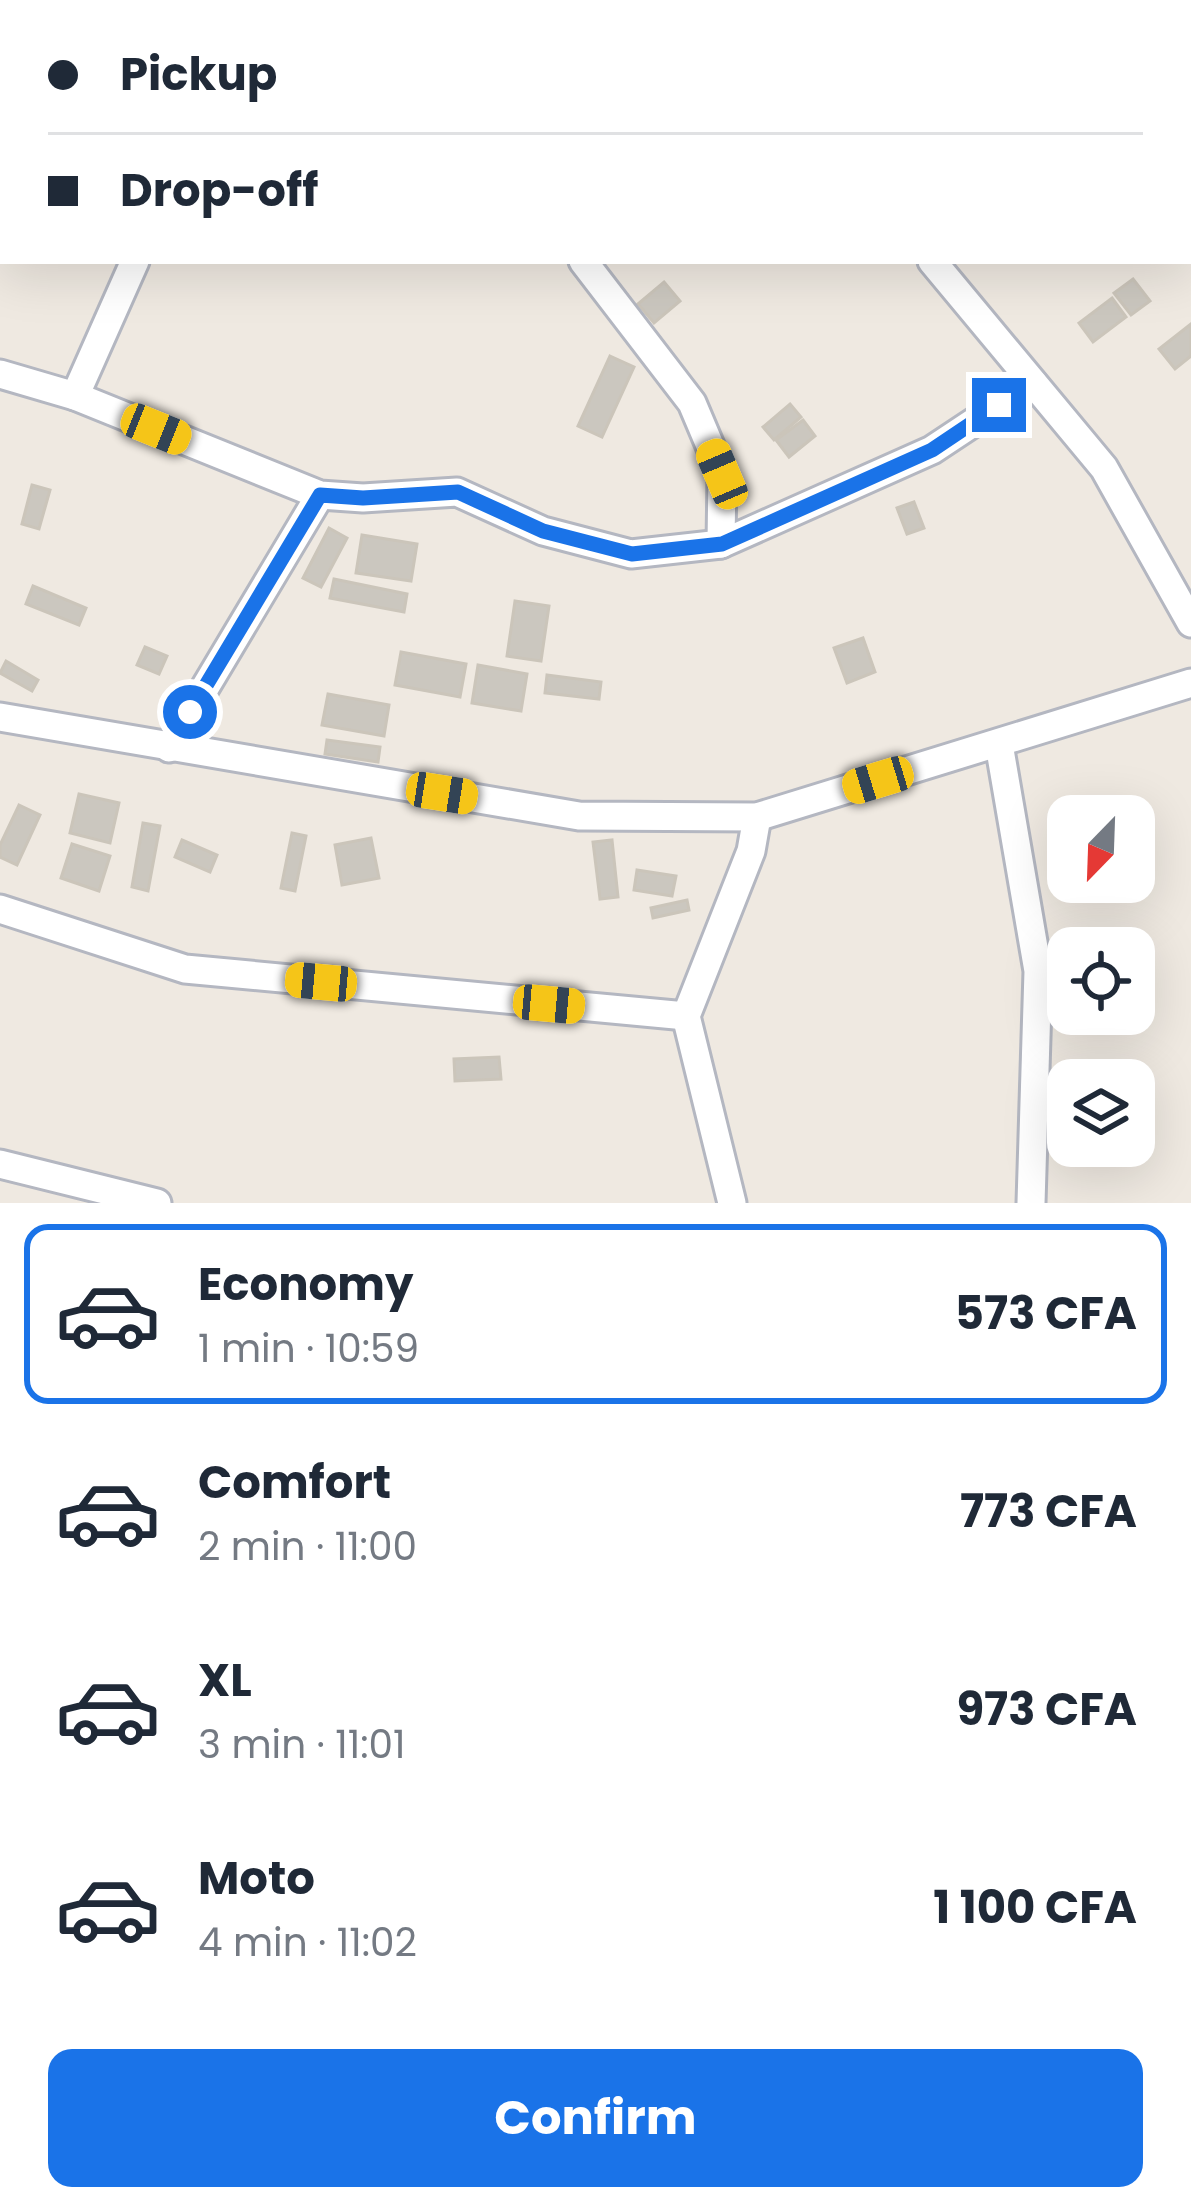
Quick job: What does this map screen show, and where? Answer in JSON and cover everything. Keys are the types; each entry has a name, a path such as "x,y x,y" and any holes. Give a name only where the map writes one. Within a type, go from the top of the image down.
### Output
{"street":[{"path":"75,396 135,264"},
{"path":"585,264 692,403 722,474 722,544"},
{"path":"935,264 1104,468 1191,623"},
{"path":"0,374 75,396 320,495 363,498 458,492 543,531 632,554 722,544 932,450 1033,382"},
{"path":"169,748 320,495"},
{"path":"0,717 579,816 757,817 1191,683"},
{"path":"999,743 1038,970 1031,1203"},
{"path":"732,1203 686,1016 751,850 757,817"},
{"path":"0,909 185,969 686,1016"},
{"path":"0,1164 157,1203"}],"building":[{"path":"1133,279 1150,301 1131,315 1114,293"},
{"path":"664,282 680,301 654,323 638,304"},
{"path":"1112,298 1126,317 1093,342 1079,323"},
{"path":"1191,324 1191,356 1175,369 1159,349"},
{"path":"610,356 634,367 602,437 578,426"},
{"path":"790,404 801,417 774,440 763,427"},
{"path":"803,420 815,436 789,457 776,440"},
{"path":"32,485 50,490 39,529 22,524"},
{"path":"914,502 924,528 907,534 897,508"},
{"path":"329,528 347,538 321,587 303,578"},
{"path":"362,535 417,544 411,581 356,573"},
{"path":"334,579 407,594 404,612 330,598"},
{"path":"33,586 86,608 79,625 26,604"},
{"path":"515,601 549,606 541,661 507,656"},
{"path":"863,638 875,672 847,683 834,648"},
{"path":"145,647 167,656 159,674 137,665"},
{"path":"401,652 466,664 460,697 395,685"},
{"path":"6,661 38,680 32,691 0,673"},
{"path":"478,665 527,674 521,711 472,703"},
{"path":"547,675 601,682 599,699 545,693"},
{"path":"328,694 389,705 384,736 322,725"},
{"path":"327,740 380,747 378,762 325,754"},
{"path":"79,794 119,803 110,843 70,833"},
{"path":"19,805 40,815 17,865 0,857 0,845"},
{"path":"143,823 160,826 148,891 132,887"},
{"path":"292,833 306,836 295,891 281,888"},
{"path":"371,838 379,878 342,885 335,845"},
{"path":"182,840 217,855 210,872 175,857"},
{"path":"612,840 618,897 600,899 593,842"},
{"path":"72,844 110,856 99,891 61,878"},
{"path":"637,870 676,876 672,896 634,890"},
{"path":"687,900 689,910 653,918 651,908"},
{"path":"499,1057 501,1079 455,1081 454,1059"}],"route":[{"path":"190,712 320,495 363,498 458,492 543,531 632,554 722,544 932,450 999,405"}]}
